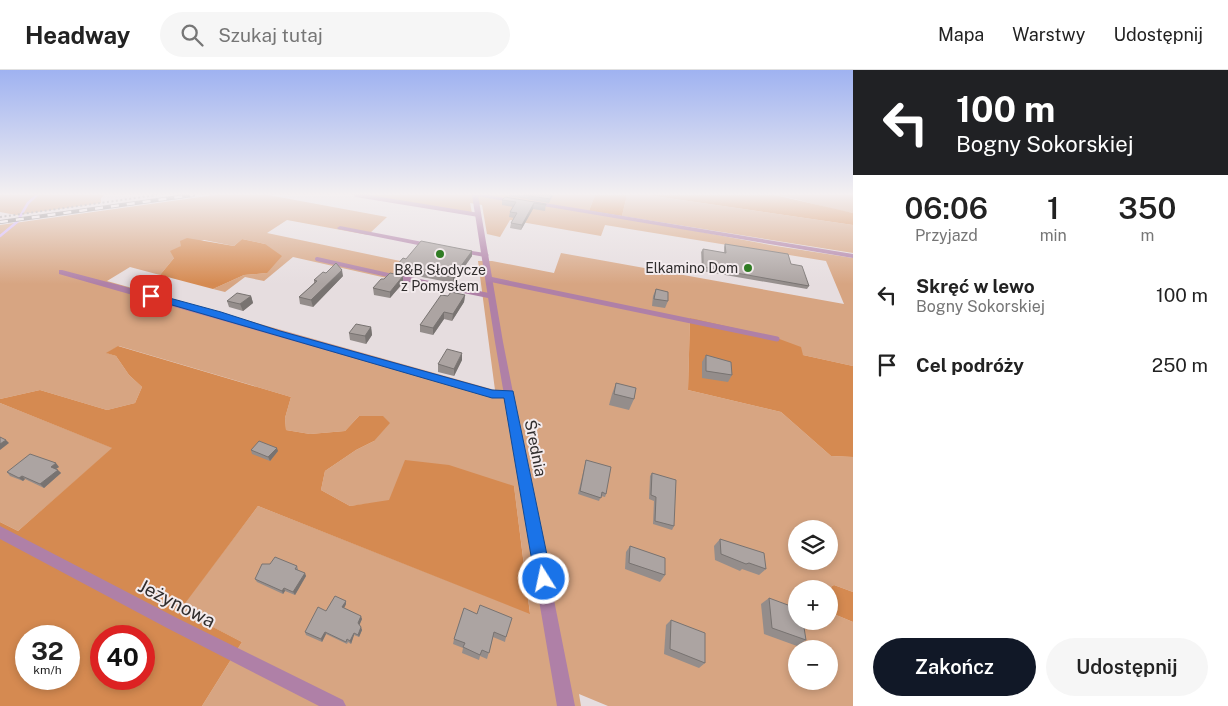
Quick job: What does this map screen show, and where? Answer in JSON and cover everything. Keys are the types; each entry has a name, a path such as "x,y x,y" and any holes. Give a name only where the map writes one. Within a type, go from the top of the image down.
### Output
{"street":[{"name":"Średnia","path":"480,225 491,296 566,706"},
{"path":"659,225 853,256"},
{"path":"340,228 442,248"},
{"path":"452,249 485,255"},
{"path":"62,272 205,310 276,333 492,394 509,394"},
{"name":"Jeżynowa","path":"0,532 172,623 337,706"}],"lane":[{"path":"317,259 491,296"},
{"path":"489,279 777,339"}],"shaded area":[{"path":"0,225 280,225 267,233 405,262 391,279 293,257 264,281 245,277 225,292 213,289 244,275 267,273 265,244 242,239 234,246 204,240 181,246 160,275 130,267 107,281 495,390 478,261 492,261 554,273 561,253 844,304 826,261 605,225 601,236 537,225 662,225 853,258 853,366 803,355 690,318 688,390 781,412 831,456 853,457 853,592 838,586 838,580 788,580 788,630 838,630 838,616 853,622 853,706 608,706 579,694 581,706 202,706 242,642 179,610 258,506 530,613 514,486 350,506 321,490 325,471 356,450 374,441 359,416 345,431 310,434 286,430 285,418 291,397 119,346 107,353 116,356 129,375 142,387 135,403 107,410 40,390 0,399"},
{"path":"312,225 379,225 368,235"},
{"path":"485,225 507,225 500,237 487,234"},
{"path":"676,225 853,225 853,253"},
{"path":"187,238 234,246 242,239 265,244 282,256 267,273 244,275 213,289 160,275 174,258 170,251 181,246 180,241"},
{"path":"690,318 774,337 801,347 803,355 853,366 853,457 831,456 781,412 688,390"},
{"path":"118,346 291,397 285,418 286,430 310,434 345,431 359,416 383,416 390,423 374,441 356,450 325,471 321,490 350,506 389,500 405,460 449,465 514,486 530,614 258,506 180,610 242,642 202,706 0,706 0,522 18,531 112,448 0,403 0,399 40,390 107,410 135,403 142,387 129,375 116,356 106,353"},
{"path":"0,403 113,448 18,531 0,522"},
{"path":"838,586 853,592 853,622 838,616"}],"building":[{"path":"421,241 472,251 453,277 396,266 403,258 406,259"},
{"path":"725,244 788,254 791,264 802,266 809,286 703,267 703,249 726,253"},
{"path":"336,263 342,270 311,300 299,297 317,281 314,280 323,272 326,273"},
{"path":"390,273 403,276 390,292 373,288 381,279 384,279"},
{"path":"656,289 668,292 668,301 654,299"},
{"path":"451,292 465,295 453,314 444,312 433,328 420,325 441,295 448,296"},
{"path":"237,293 251,296 240,304 227,301"},
{"path":"356,324 371,327 365,336 349,333"},
{"path":"447,349 462,353 454,369 438,364"},
{"path":"706,355 731,362 732,375 706,371"},
{"path":"616,383 636,388 634,399 614,394"},
{"path":"0,437 6,440 0,444"},
{"path":"259,441 277,448 268,457 251,450"},
{"path":"30,454 56,463 51,467 58,470 40,484 22,476 19,478 7,472"},
{"path":"586,460 611,467 606,494 602,492 601,498 580,491"},
{"path":"652,473 676,480 674,526 655,521 656,497 651,495"},
{"path":"720,539 764,553 766,569 749,563 746,564 721,554"},
{"path":"630,546 665,558 665,575 629,563"},
{"path":"275,557 297,566 295,569 305,573 293,592 284,588 282,591 255,579 262,564 270,564"},
{"path":"335,596 346,601 342,607 361,616 358,623 361,627 358,635 354,633 350,641 347,639 346,642 325,632 321,639 305,632 318,607 326,611"},
{"path":"769,598 788,605 788,630 804,630 806,640 772,628"},
{"path":"480,605 512,618 506,637 494,632 489,653 482,650 480,655 463,647 465,643 454,639 464,608 477,614"},
{"path":"671,620 705,633 705,663 670,649"}],"waterway":[{"path":"0,236 14,225"}],"place":[{"name":"B&B Słodycze z Pomysłem","path":"440,254"},
{"name":"Elkamino Dom","path":"748,268"}],"route":[{"path":"151,296 492,394 509,394 544,579"}]}
